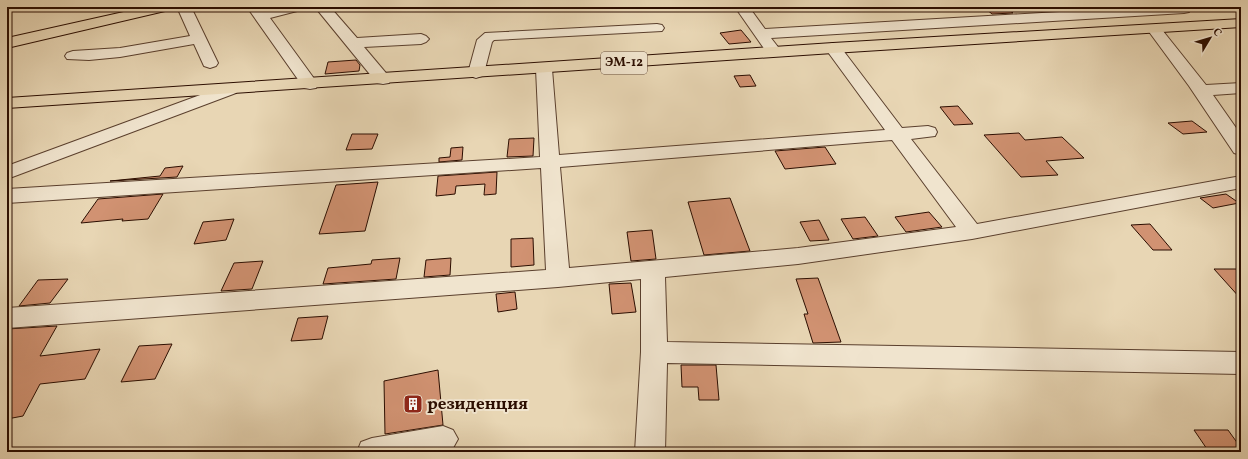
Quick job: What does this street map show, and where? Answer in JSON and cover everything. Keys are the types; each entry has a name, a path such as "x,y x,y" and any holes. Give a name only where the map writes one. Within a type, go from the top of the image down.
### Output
{"main road":[{"path":"7,43 165,7"},
{"name":"ЭМ-12","path":"7,102 230,90 834,48 1241,23"}],"street":[{"path":"184,7 210,63"},
{"path":"257,11 296,7"},
{"path":"322,7 383,79"},
{"path":"742,7 774,52"},
{"path":"761,34 1184,9"},
{"path":"257,11 310,84"},
{"path":"476,73 485,40 490,36 657,28"},
{"path":"1154,29 1201,91 1241,149"},
{"path":"73,56 93,56 147,49 198,39"},
{"path":"353,44 421,39"},
{"path":"834,48 897,134 972,232"},
{"path":"544,69 549,162 558,278"},
{"path":"1201,91 1241,88"},
{"path":"7,173 230,90"},
{"path":"7,196 549,162 928,132"},
{"path":"7,318 558,278 798,256 972,232 1241,182"},
{"path":"650,452 654,352 653,270"},
{"path":"654,352 1241,362"},
{"path":"372,452 443,439"}],"building":[{"path":"1006,8 1013,13 992,14 986,9"},
{"path":"741,30 751,42 729,44 720,33"},
{"path":"356,60 360,65 359,71 325,74 328,62"},
{"path":"750,75 756,86 740,87 734,76"},
{"path":"958,106 973,124 954,125 940,107"},
{"path":"1192,121 1207,132 1183,134 1168,123"},
{"path":"1019,133 1025,140 1062,137 1084,158 1046,161 1058,175 1021,177 984,135"},
{"path":"352,134 378,134 372,149 346,150"},
{"path":"534,138 533,156 507,157 509,139"},
{"path":"463,147 462,160 439,162 439,158 450,157 451,148"},
{"path":"825,147 836,164 785,169 775,151"},
{"path":"183,166 177,177 110,181 160,176 165,168"},
{"path":"497,172 496,194 484,195 485,184 456,186 455,194 436,196 438,176"},
{"path":"378,182 365,231 319,234 336,185"},
{"path":"163,194 148,219 122,221 123,219 81,223 98,199"},
{"path":"1226,194 1239,203 1213,208 1200,198"},
{"path":"730,198 750,251 704,255 688,202"},
{"path":"929,212 942,227 906,232 895,217"},
{"path":"865,217 878,236 853,239 841,219"},
{"path":"234,219 226,240 194,244 203,222"},
{"path":"819,220 829,240 810,241 800,222"},
{"path":"1150,224 1172,250 1153,250 1131,225"},
{"path":"652,230 656,259 631,261 627,232"},
{"path":"533,238 534,265 511,267 511,239"},
{"path":"400,258 396,279 323,284 328,268 371,264 372,260"},
{"path":"451,258 450,275 424,277 426,260"},
{"path":"263,261 252,289 221,291 234,263"},
{"path":"1214,269 1241,269 1241,299"},
{"path":"818,278 841,342 813,343 804,314 808,314 796,279"},
{"path":"68,279 50,303 19,306 38,280"},
{"path":"631,283 636,312 612,314 609,284"},
{"path":"515,292 517,309 498,312 496,294"},
{"path":"328,316 322,339 291,341 298,318"},
{"path":"57,326 40,356 100,349 85,379 40,384 23,416 7,419 7,329"},
{"path":"172,344 155,379 121,382 139,346"},
{"path":"681,365 716,365 719,400 699,400 698,387 682,387"},
{"name":"резиденция","path":"438,370 443,425 385,434 384,381"},
{"path":"1194,430 1228,430 1241,448 1241,452 1209,452"}],"place":[{"name":"резиденция","path":"413,404"}]}
